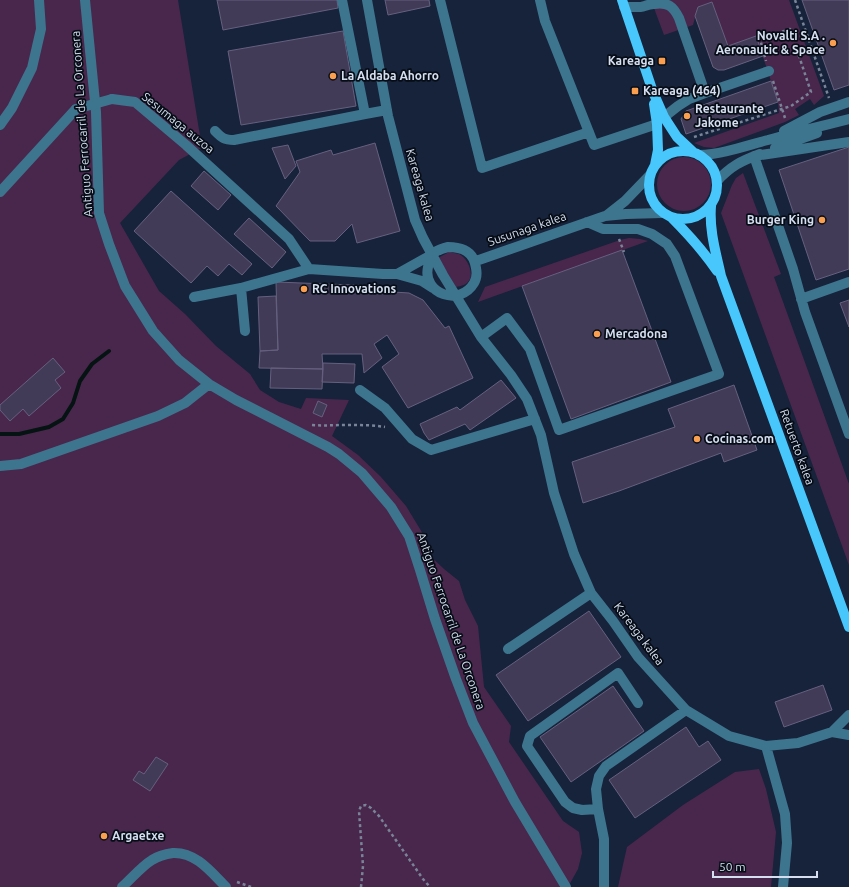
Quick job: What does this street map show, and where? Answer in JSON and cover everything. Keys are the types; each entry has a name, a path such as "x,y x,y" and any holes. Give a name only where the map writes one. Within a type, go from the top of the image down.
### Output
{"main road":[{"path":"623,3 653,92 660,121 658,150 648,186 649,195 654,205 662,213 672,218 681,220 693,219 704,213 711,206 718,187 716,174 709,162 696,153 660,121"},
{"path":"655,164 672,152 680,151 696,153"},
{"name":"Retuerto kalea","path":"711,206 711,231 721,276 849,627"},
{"name":"Retuerto kalea","path":"672,218 708,257 721,276"}],"street":[{"path":"0,125 12,108 32,68 41,29 39,0"},
{"name":"Antiguo Ferrocarril de La Orconera","path":"85,0 96,112 99,213 125,286 153,330 179,360 209,384 236,400 339,454 362,473 391,507 409,536 435,619 473,723 515,802 566,887"},
{"path":"342,0 365,114"},
{"name":"Kareaga kalea","path":"367,0 387,110 415,220 443,275 481,337 511,375 527,399 541,435 554,493 574,554 591,593 638,657 686,710 729,736 766,746 798,743 832,732 849,715"},
{"path":"440,0 482,168 589,132"},
{"path":"540,0 545,21 594,145 660,121 689,99 769,71"},
{"path":"623,3 642,7 654,4 663,4 669,5 675,10 680,18 705,93"},
{"name":"Sesumaga auzoa","path":"0,192 76,109 112,99 135,102 186,145 289,239 309,269"},
{"path":"768,139 820,112 849,102"},
{"path":"215,131 222,138 234,140 387,110"},
{"path":"696,153 709,154 736,149 768,139 849,120"},
{"path":"717,181 727,170 736,164 849,120"},
{"path":"754,156 849,142"},
{"path":"754,156 793,269 805,312 849,434"},
{"path":"606,216 625,201 650,175"},
{"path":"606,216 662,213"},
{"name":"Susunaga kalea","path":"476,261 606,216"},
{"path":"481,337 507,318 530,349 559,430 719,374 675,256 667,244 652,234 638,229 603,229 587,222"},
{"path":"194,297 241,288 309,269 397,274 422,281 446,296 456,296 471,288 475,281 477,272 476,261 465,250 457,247 448,247 397,274"},
{"path":"433,254 427,271 429,281 434,288"},
{"path":"801,299 849,282"},
{"path":"241,288 245,331"},
{"path":"0,466 21,464 158,416 185,403 209,384"},
{"path":"360,390 385,408 412,439 431,450 534,419"},
{"path":"508,649 591,593"},
{"path":"598,809 582,810 573,808 565,802 527,746 530,736 618,673 638,703"},
{"path":"604,887 604,839 596,789 599,776 606,766 686,710"},
{"name":"Kareaga kalea","path":"832,732 849,735"},
{"path":"766,746 785,814 787,843 783,887"},
{"path":"122,887 152,859 166,854 180,853 192,856 226,887"}],"path":[{"path":"795,0 832,108"},
{"path":"682,141 782,109 790,106 811,92 790,29 760,39 782,109"},
{"path":"308,424 321,426 374,425 404,430"},
{"path":"361,887 363,866 359,811 361,806 366,805 372,808 379,816 430,887"}],"shaded area":[{"path":"0,0 178,0 200,136 205,146 179,160 120,223 159,291 185,314 216,346 250,374 260,390 279,402 301,409 306,398 349,400 332,436 358,455 381,477 406,506 423,534 427,553 459,581 465,600 478,626 484,687 511,726 509,742 563,821 579,832 582,853 578,869 568,887 0,887"},
{"path":"651,0 789,0 824,96 814,105 810,99 795,109 799,115 785,122 714,148 704,147 694,143 779,113 778,102 756,36 728,46 712,2 698,7 693,25 664,35"},
{"path":"684,157 694,159 703,165 709,174 711,184 709,194 703,203 694,209 684,211 674,209 665,203 659,194 657,184 659,174 665,165 674,159"},
{"path":"743,173 781,274 774,277 849,484 849,565 721,213 732,185 736,178"},
{"path":"629,238 648,241 478,302 485,287"},
{"path":"449,252 459,254 465,258 469,265 471,276 464,285 456,287 438,258"},
{"path":"759,769 766,789 776,832 771,887 618,887 627,847 683,805 735,772"}],"building":[{"path":"217,0 337,0 338,8 223,30"},
{"path":"385,0 429,0 430,6 388,15"},
{"name":"Novalti S.A . Aeronautic & Space","path":"802,0 849,0 849,85 834,90"},
{"path":"712,2 728,46 756,36 763,56 724,70 718,70 713,67 695,16 698,7"},
{"path":"343,31 356,106 241,125 228,51"},
{"path":"771,81 778,102 686,134 681,119 686,111"},
{"path":"375,143 400,231 357,243 352,224 335,241 310,241 276,206 300,172 296,161 331,150 333,155"},
{"path":"288,145 296,166 285,179 272,148"},
{"name":"Burger King","path":"849,147 849,269 816,280 779,170"},
{"path":"204,171 231,195 218,210 191,186"},
{"path":"171,191 252,264 242,275 229,264 218,276 207,266 191,283 134,231"},
{"path":"249,218 286,252 272,268 234,234"},
{"name":"Mercadona","path":"622,250 671,382 571,419 522,286"},
{"path":"276,282 378,286 378,291 409,293 423,300 445,328 449,326 473,378 408,408 382,367 399,354 387,335 374,344 382,358 364,373 362,354 322,354 323,369 259,368 260,351 278,350"},
{"path":"276,296 278,350 260,351 258,297"},
{"path":"849,300 849,327 840,303"},
{"path":"53,358 65,372 55,380 61,388 29,416 23,409 10,421 0,410 0,405"},
{"path":"323,363 355,364 354,383 322,382"},
{"path":"271,368 323,369 322,389 270,388"},
{"path":"501,380 516,398 470,430 465,424 429,440 420,424 457,407 460,410"},
{"name":"Cocinas.com","path":"734,385 757,450 724,462 721,453 583,503 572,462 675,427 668,409"},
{"path":"318,401 327,405 322,417 313,413"},
{"path":"589,611 621,657 528,721 496,675"},
{"path":"823,685 832,710 784,727 775,702"},
{"path":"613,686 644,731 571,782 540,737"},
{"path":"686,727 699,747 708,741 721,760 635,818 609,780"},
{"path":"156,757 168,764 150,791 133,780 139,771 144,774"}],"waterway":[{"path":"0,434 19,434 49,427 63,419 73,403 80,381 92,364 109,351"}],"place":[{"name":"Novalti S.A . Aeronautic & Space","path":"833,43"},
{"name":"Kareaga","path":"662,61"},
{"name":"La Aldaba Ahorro","path":"333,76"},
{"name":"Kareaga (464)","path":"635,91"},
{"name":"Restaurante Jakome","path":"687,116"},
{"name":"Burger King","path":"822,220"},
{"name":"RC Innovations","path":"304,289"},
{"name":"Mercadona","path":"597,334"},
{"name":"Cocinas.com","path":"697,439"},
{"name":"Argaetxe","path":"104,836"}]}
